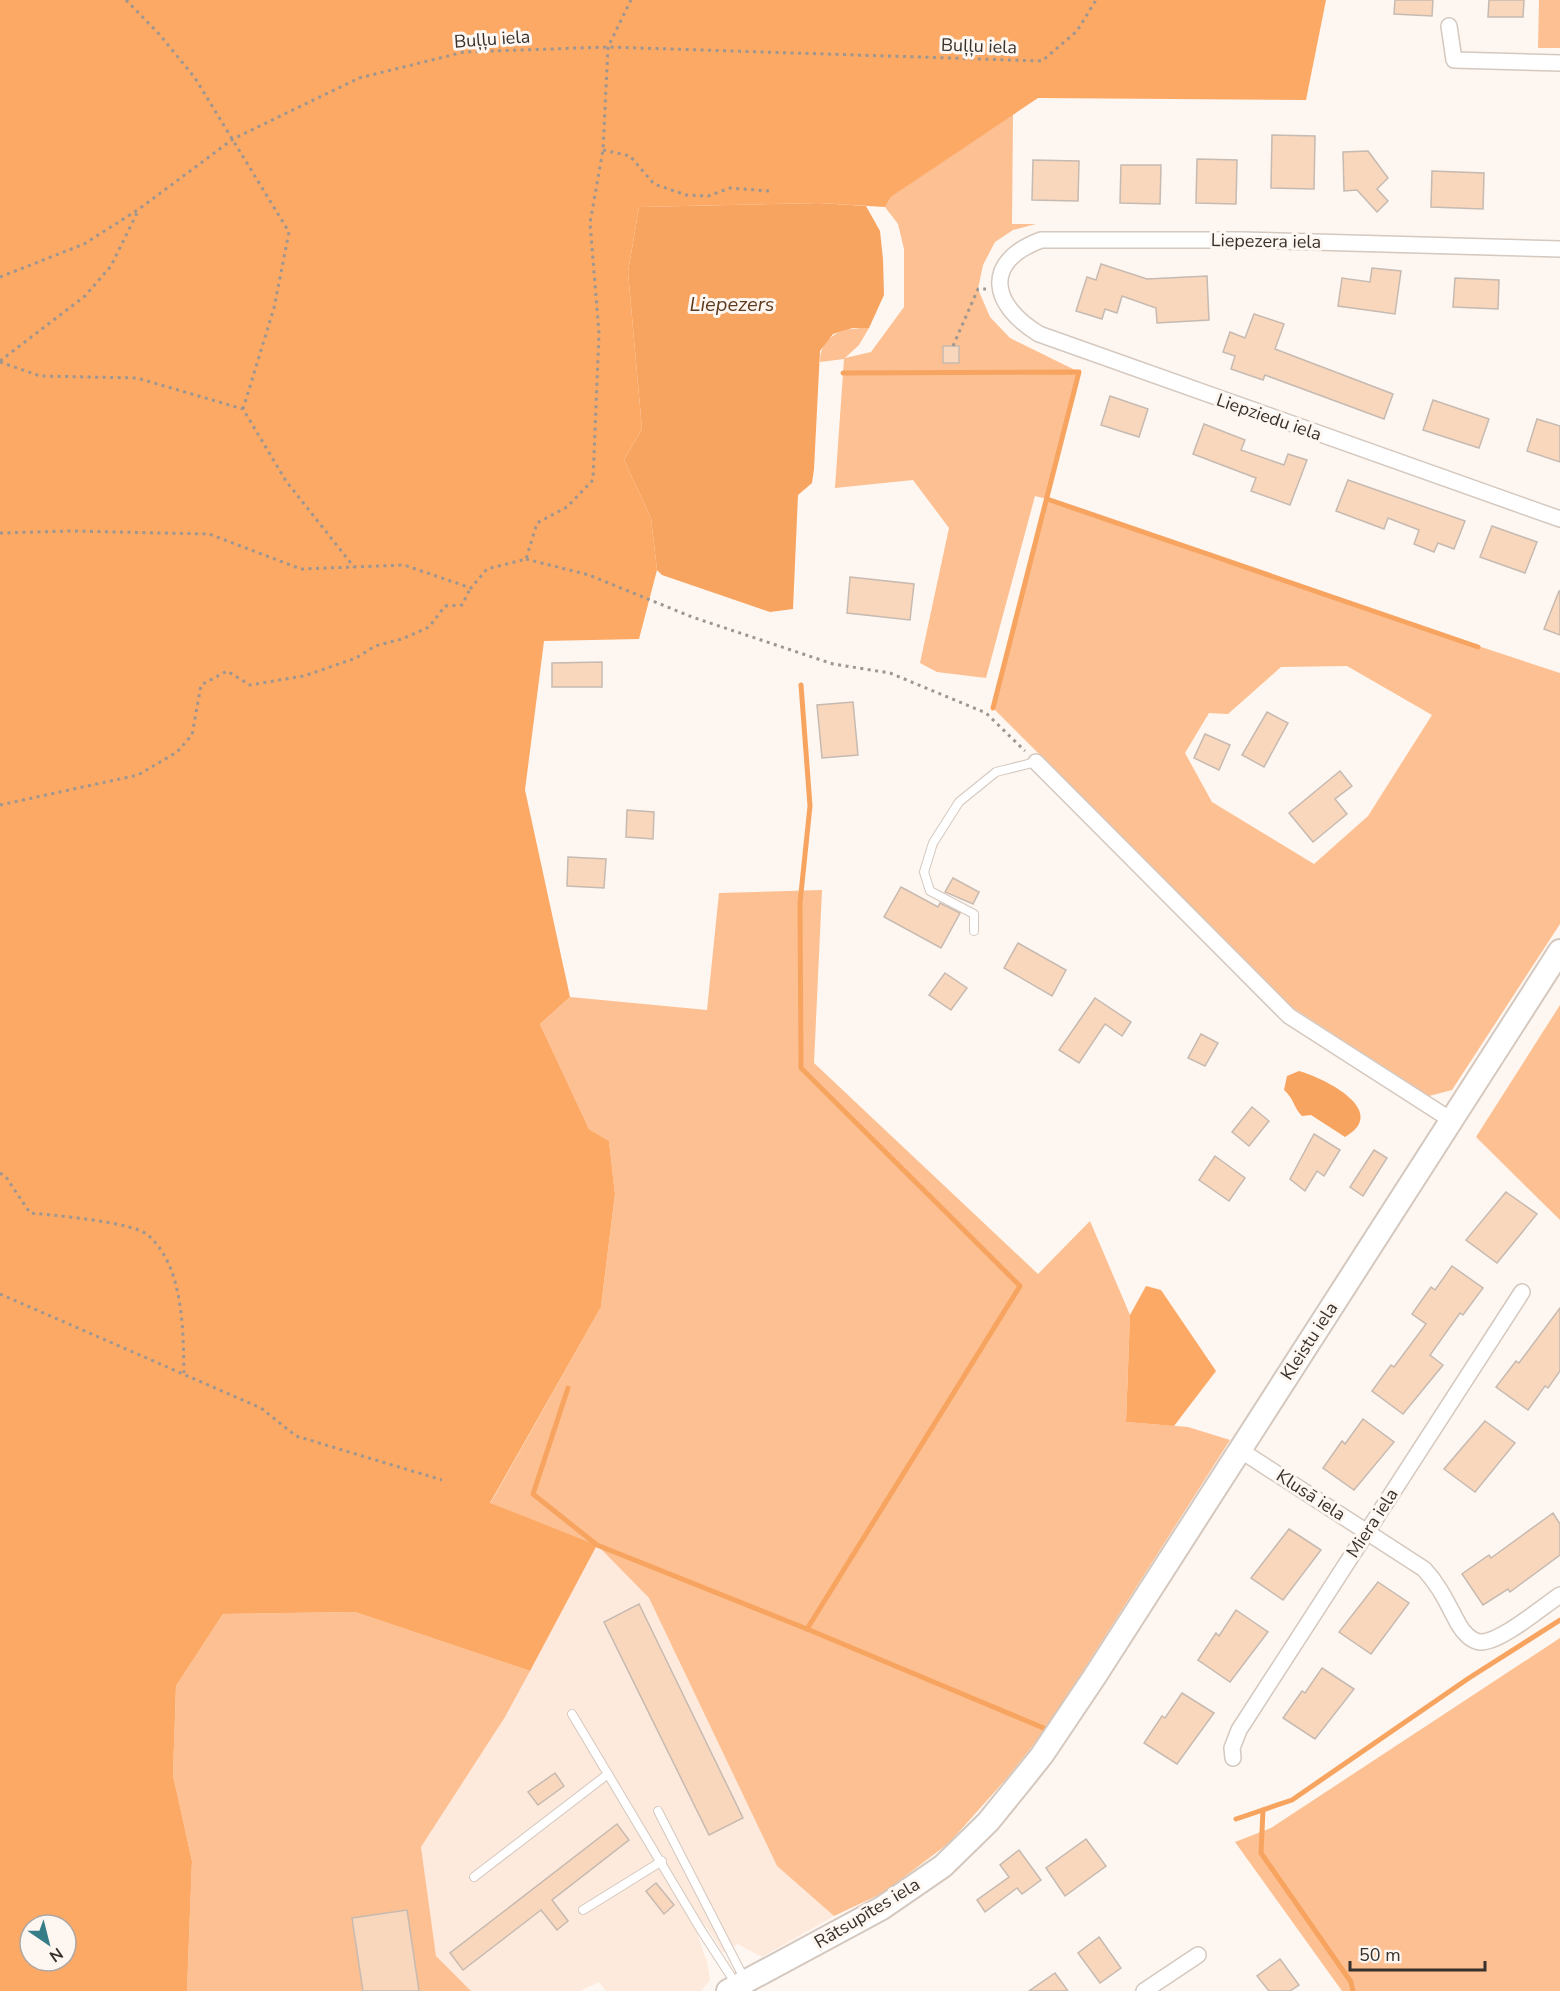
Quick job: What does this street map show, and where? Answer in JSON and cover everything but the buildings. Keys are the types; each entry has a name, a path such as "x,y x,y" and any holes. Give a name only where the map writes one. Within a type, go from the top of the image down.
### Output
{"street":[{"path":"1449,26 1454,60 1560,63"},
{"name":"Liepezera iela","path":"1000,288 1004,264 1021,247 1041,240 1253,241 1560,249"},
{"name":"Liepziedu iela","path":"1000,288 1012,314 1039,334 1560,519"},
{"path":"1036,762 1289,1016 1450,1120"},
{"name":"Kleistu iela","path":"1058,1731 1560,951"},
{"name":"Miera iela","path":"1233,1758 1232,1748 1239,1730 1522,1292"},
{"name":"Klusā iela","path":"1240,1450 1424,1569 1439,1586 1460,1627 1478,1642 1492,1640 1502,1635 1560,1595"},
{"name":"Rātsupītes iela","path":"737,1986 882,1908 943,1866 988,1822 1058,1731"},
{"path":"1144,1991 1198,1955"}],"lane":[{"path":"974,932 974,914 930,891 924,872 933,843 959,802 996,772 1036,762"},
{"path":"572,1714 662,1861 700,1930 737,1986"},
{"path":"474,1877 608,1773"},
{"path":"658,1811 737,1986"},
{"path":"583,1910 662,1861"}],"path":[{"path":"126,0 160,35 195,78 289,232 273,308 243,409"},
{"path":"526,559 537,523 567,507 593,480 599,333 590,222 603,150 608,47 631,0"},
{"name":"Buļļu iela","path":"0,277 84,244 139,209 233,139 359,78 464,52 608,47 1042,61 1077,31 1096,0"},
{"path":"603,150 630,156 654,184 686,195 708,196 730,188 769,191"},
{"path":"0,361 86,296 111,266 139,209"},
{"path":"953,346 978,289 1000,288"},
{"path":"0,361 40,376 137,378 243,409 286,481 354,567"},
{"path":"0,533 70,531 209,534 301,569 405,565 471,588"},
{"path":"0,805 138,775 177,752 192,735 201,685 227,671 250,685 274,683 356,658 375,646 402,639 429,627 445,606 462,604 471,588 487,569 526,559 589,575 692,617 833,664 890,673 986,713 1036,762"},
{"path":"0,1173 6,1177 30,1213 103,1221 147,1234 170,1267 183,1311 184,1374"},
{"path":"0,1294 261,1408 296,1436 442,1480"}],"shaded area":[{"path":"0,0 1326,0 1306,100 1038,98 891,197 885,207 819,203 639,207 628,272 642,429 624,460 651,518 657,570 639,639 544,641 525,790 570,997 540,1024 589,1129 609,1141 615,1194 601,1307 490,1503 597,1545 530,1671 355,1612 223,1614 176,1686 173,1775 192,1861 187,1991 0,1991"},
{"path":"1539,0 1560,0 1560,48 1538,48"},
{"path":"1013,114 1012,224 1036,224 1013,230 995,242 983,265 978,289 990,317 1010,338 1079,372 1047,499 1035,496 986,678 937,672 920,663 949,528 913,480 835,488 844,359 820,362 821,352 829,339 836,334 851,329 869,328 859,345 845,358 871,352 904,307 904,249 898,224 885,207 891,197"},
{"path":"1047,499 1211,558 1560,673 1560,924 1452,1090 1429,1096 1293,1008 993,708","holes":["1347,666 1432,715 1368,816 1314,864 1212,802 1185,753 1209,713 1228,714 1281,667"]},
{"path":"822,890 814,1063 1038,1274 1090,1221 1130,1315 1126,1422 1188,1427 1230,1440 1046,1729 1007,1778 949,1843 883,1893 834,1916 777,1866 649,1598 597,1545 490,1504 601,1307 615,1194 609,1141 589,1129 540,1024 570,997 707,1010 719,893"},
{"path":"1560,1005 1560,1220 1476,1137"},
{"path":"1146,1286 1161,1290 1216,1371 1174,1426 1126,1422 1130,1315"},
{"path":"597,1545 649,1598 777,1866 834,1916 762,1957 738,1944 723,1953 706,1926 697,1933 707,1962 710,1980 701,1991 606,1991 599,1982 580,1991 471,1991 436,1956 421,1847 505,1717"},
{"path":"355,1612 530,1671 505,1717 421,1847 436,1956 471,1991 187,1991 192,1861 173,1775 176,1686 223,1614"},
{"path":"1560,1638 1560,1991 1342,1991 1235,1842 1271,1828"}],"water":[{"name":"Liepezers","path":"819,203 866,206 880,231 884,295 869,328 853,328 833,334 820,351 812,483 798,495 793,609 770,612 662,575 657,570 651,518 624,460 642,429 628,272 639,207"},
{"path":"1299,1071 1337,1088 1349,1097 1361,1117 1357,1127 1345,1137 1311,1115 1302,1116 1284,1090 1287,1076"}],"waterway":[{"path":"843,373 1079,372 993,708"},
{"path":"1047,499 1478,647"},
{"path":"801,685 810,806 800,903 801,1068 1020,1286 807,1629"},
{"path":"568,1388 533,1494 597,1545 807,1629 1046,1729"},
{"path":"1236,1819 1292,1800 1469,1678 1560,1620"},
{"path":"1263,1810 1261,1853 1351,1982 1353,1991"}]}
